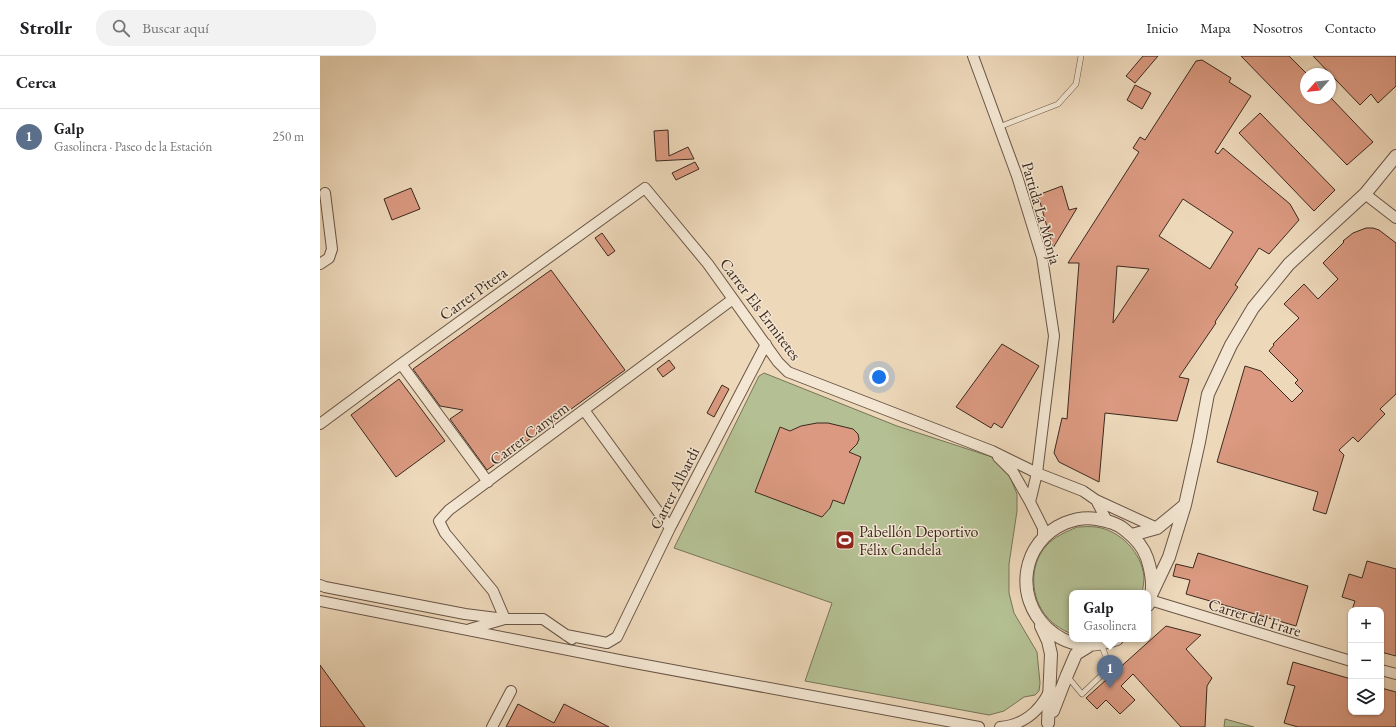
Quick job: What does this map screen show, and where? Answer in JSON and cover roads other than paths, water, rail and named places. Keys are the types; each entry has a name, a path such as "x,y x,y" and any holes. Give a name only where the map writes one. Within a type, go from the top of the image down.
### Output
{"street":[{"name":"Partida La Monja","path":"973,56 1017,176 1042,257 1054,336 1037,473 1030,502"},
{"path":"1151,597 1169,557 1185,505 1208,394 1231,345 1253,308 1289,264 1365,194 1396,156"},
{"name":"Carrer Els Ermitetes","path":"645,188 708,264 778,362 788,372 992,451 1037,473 1083,491 1096,500 1157,528"},
{"name":"Carrer Pitera","path":"320,424 645,188"},
{"path":"320,264 329,258 332,249 326,193"},
{"path":"1365,194 1396,218"},
{"name":"Carrer Canyem","path":"505,619 493,591 445,533 439,521 449,510 733,299"},
{"name":"Carrer Albardi","path":"566,635 607,643 617,637 670,528 766,344"},
{"path":"401,364 488,482"},
{"path":"584,410 670,528"},
{"name":"Carrer Els Ermitetes","path":"992,451 1013,472 1043,528 1043,537"},
{"path":"1096,500 1107,521"},
{"path":"1132,535 1157,528 1185,505"},
{"path":"1048,725 1051,654 1048,641 1031,608 1026,594 1028,563 1034,549 1043,537 1057,527 1073,520 1090,518 1107,521 1121,526 1132,535 1145,552 1152,572 1151,590"},
{"path":"320,585 465,614 505,619 543,619 590,654"},
{"name":"Carrer del Frare","path":"1151,599 1348,660"},
{"path":"320,601 590,654 979,727"},
{"path":"467,630 505,619"},
{"path":"1039,621 1053,634 1070,643 1095,645"},
{"path":"1048,725 1076,654 1095,645 1106,642"},
{"path":"1384,671 1396,674"},
{"path":"492,727 511,691"},
{"path":"1000,727 1018,724 1026,719 1045,701 1050,691"}],"lane":[{"path":"999,127 1058,104 1076,84 1081,56"},
{"path":"1067,675 1082,694 1110,667 1095,645"}],"place":[{"name":"Pabellón Deportivo Félix Candela","path":"845,540"},
{"name":"Galp","path":"1110,688"}]}
